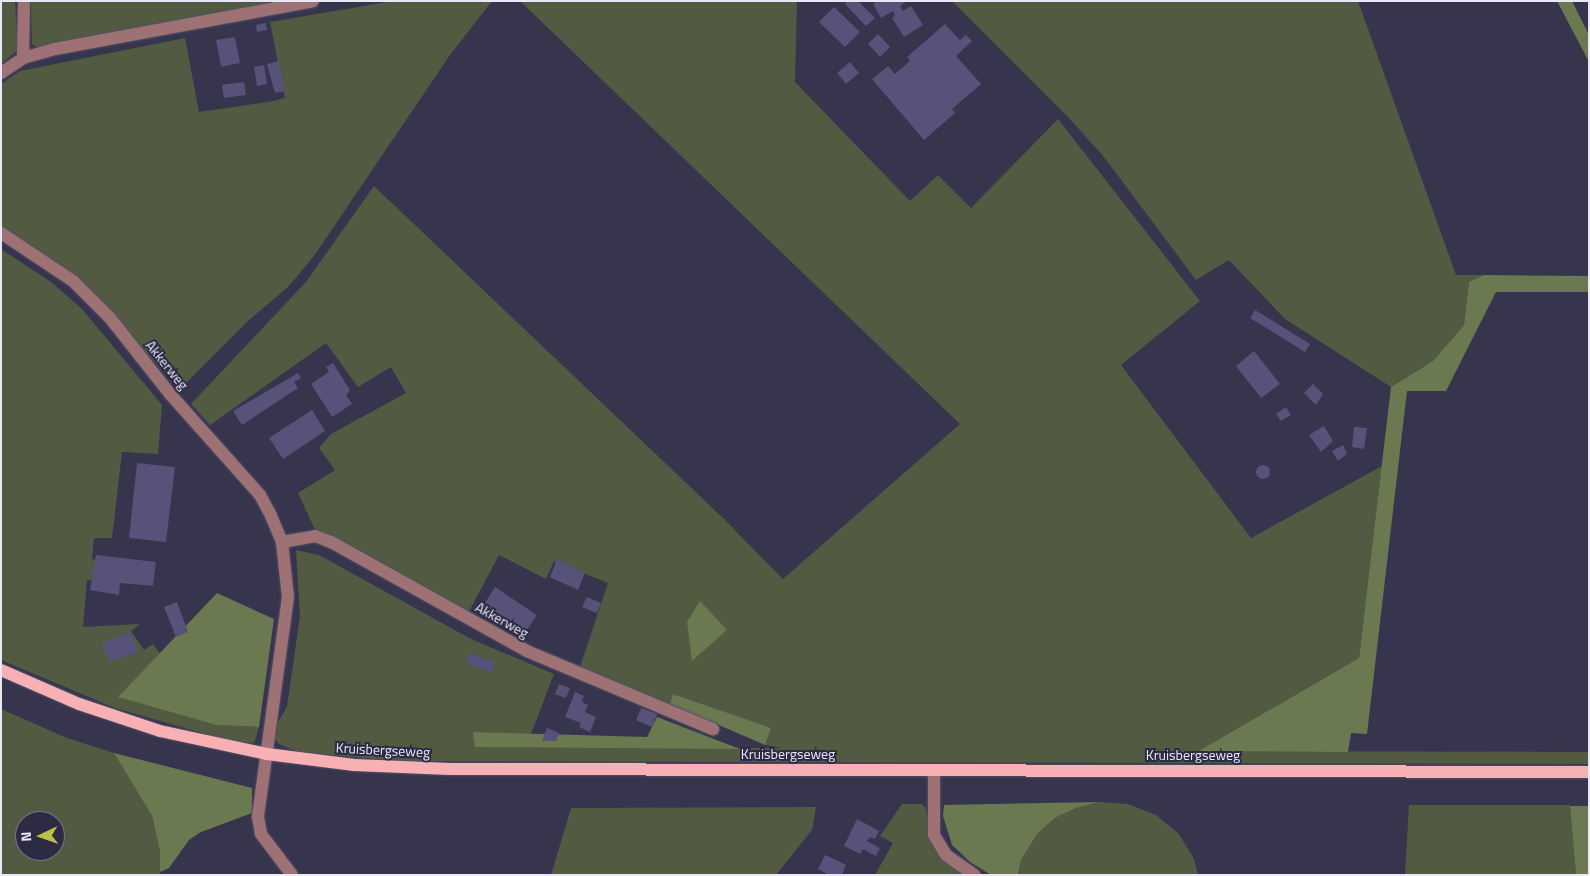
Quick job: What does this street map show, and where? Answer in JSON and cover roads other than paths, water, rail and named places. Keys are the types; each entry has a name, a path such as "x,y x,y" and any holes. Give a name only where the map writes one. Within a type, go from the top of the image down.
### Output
{"main road":[{"name":"Kruisbergseweg","path":"1,670 79,704 160,731 267,754 354,765 450,769 1589,772"}],"street":[{"path":"23,58 24,1"},
{"path":"1,73 23,58 56,49 314,1"},
{"name":"Akkerweg","path":"1,232 52,264 110,318 170,394 260,495 282,542 288,597 258,817 261,834 292,875"},
{"name":"Akkerweg","path":"282,542 315,536 331,542 527,651 713,729"},
{"path":"934,770 934,835 946,855 975,875"}]}
